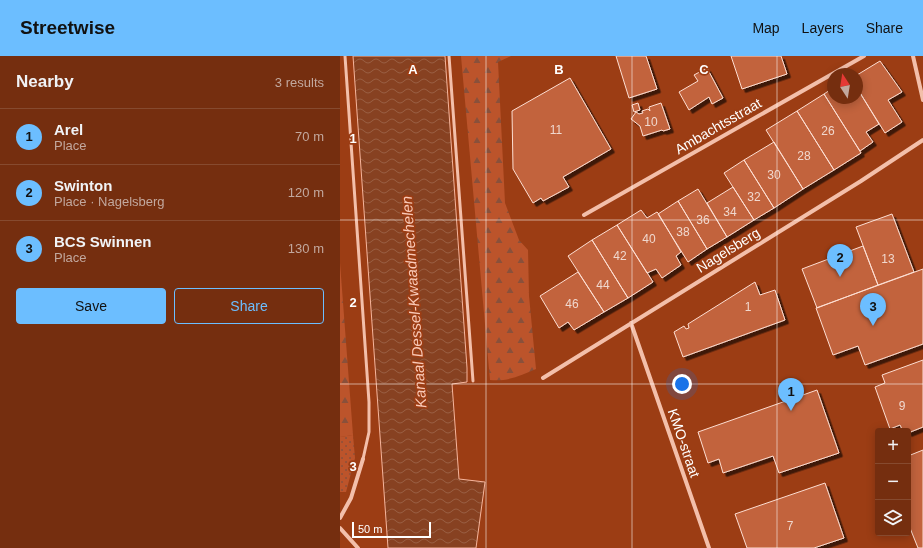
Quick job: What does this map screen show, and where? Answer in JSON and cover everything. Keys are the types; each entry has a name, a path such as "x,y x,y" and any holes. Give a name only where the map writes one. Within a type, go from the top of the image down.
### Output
{"street":[{"name":"Ambachtsstraat","path":"584,215 864,56"},
{"path":"913,56 923,100"},
{"name":"Nagelsberg","path":"543,378 861,181 923,140"},
{"name":"KMO-straat","path":"631,323 709,548"},
{"path":"340,518 350,498 362,459"},
{"path":"340,528 358,548"}],"lane":[{"path":"345,56 369,402 369,432 362,459"},
{"path":"449,56 472,380"}],"green space":[{"path":"461,56 511,56 498,62 505,203 519,240 528,250 529,296 536,369 514,378 503,380 490,380"},
{"path":"340,263 353,435 340,437"},
{"path":"353,435 355,458 346,492 340,492 340,437"}],"water":[{"name":"Kanaal Dessel-Kwaadmechelen","path":"353,56 445,56 467,368 467,382 452,384 459,479 485,482 476,548 388,548"}],"building":[{"path":"616,56 646,56 657,89 629,98"},
{"path":"731,56 781,56 787,74 742,89"},
{"path":"880,61 902,92 888,100 902,122 885,133 863,98 863,71"},
{"path":"707,68 723,98 712,104 709,97 689,110 679,92 698,81 694,75"},
{"path":"570,78 611,149 563,177 569,187 543,201 541,198 533,203 513,169 512,111"},
{"path":"827,92 827,99 824,94"},
{"path":"824,94 827,99 827,104 830,104 861,153 834,170 797,111"},
{"path":"863,98 879,124 866,132 873,142 860,151 830,104 863,104"},
{"path":"638,103 640,110 634,112 632,105"},
{"path":"661,103 670,129 643,136 640,126 631,119 636,112 639,114 648,109 650,111 649,107"},
{"path":"797,111 834,170 803,189 766,130"},
{"path":"774,142 803,189 774,208 744,160"},
{"path":"744,160 774,208 754,220 724,173"},
{"path":"733,187 754,220 727,237 707,203"},
{"path":"698,189 727,237 707,249 678,201"},
{"path":"678,201 707,249 688,262 658,214"},
{"path":"641,210 647,218 657,212 658,213 681,252 676,256 681,265 662,278 656,269 647,273 617,225"},
{"path":"892,214 914,272 878,285 856,227"},
{"path":"617,225 653,282 628,298 592,240"},
{"path":"592,240 628,298 604,312 568,256"},
{"path":"863,246 878,285 817,308 802,269"},
{"path":"923,269 923,344 865,365 858,346 833,355 816,308"},
{"path":"578,272 604,312 574,330 568,322 559,328 540,296"},
{"path":"755,282 760,295 775,290 785,320 683,357 674,332 684,326 686,329 689,328 688,324"},
{"path":"923,360 923,427 911,432 911,428 902,428 900,425 890,428 875,387 885,383 882,375"},
{"path":"817,390 839,453 779,473 773,456 723,473 719,459 708,463 698,432"},
{"path":"923,450 923,548 918,548 911,530 911,455"},
{"path":"825,483 844,538 814,548 747,548 735,514"}],"place":[{"name":"Swinton","path":"840,277"},
{"name":"BCS Swinnen","path":"873,326"},
{"name":"Arel","path":"791,411"}]}
